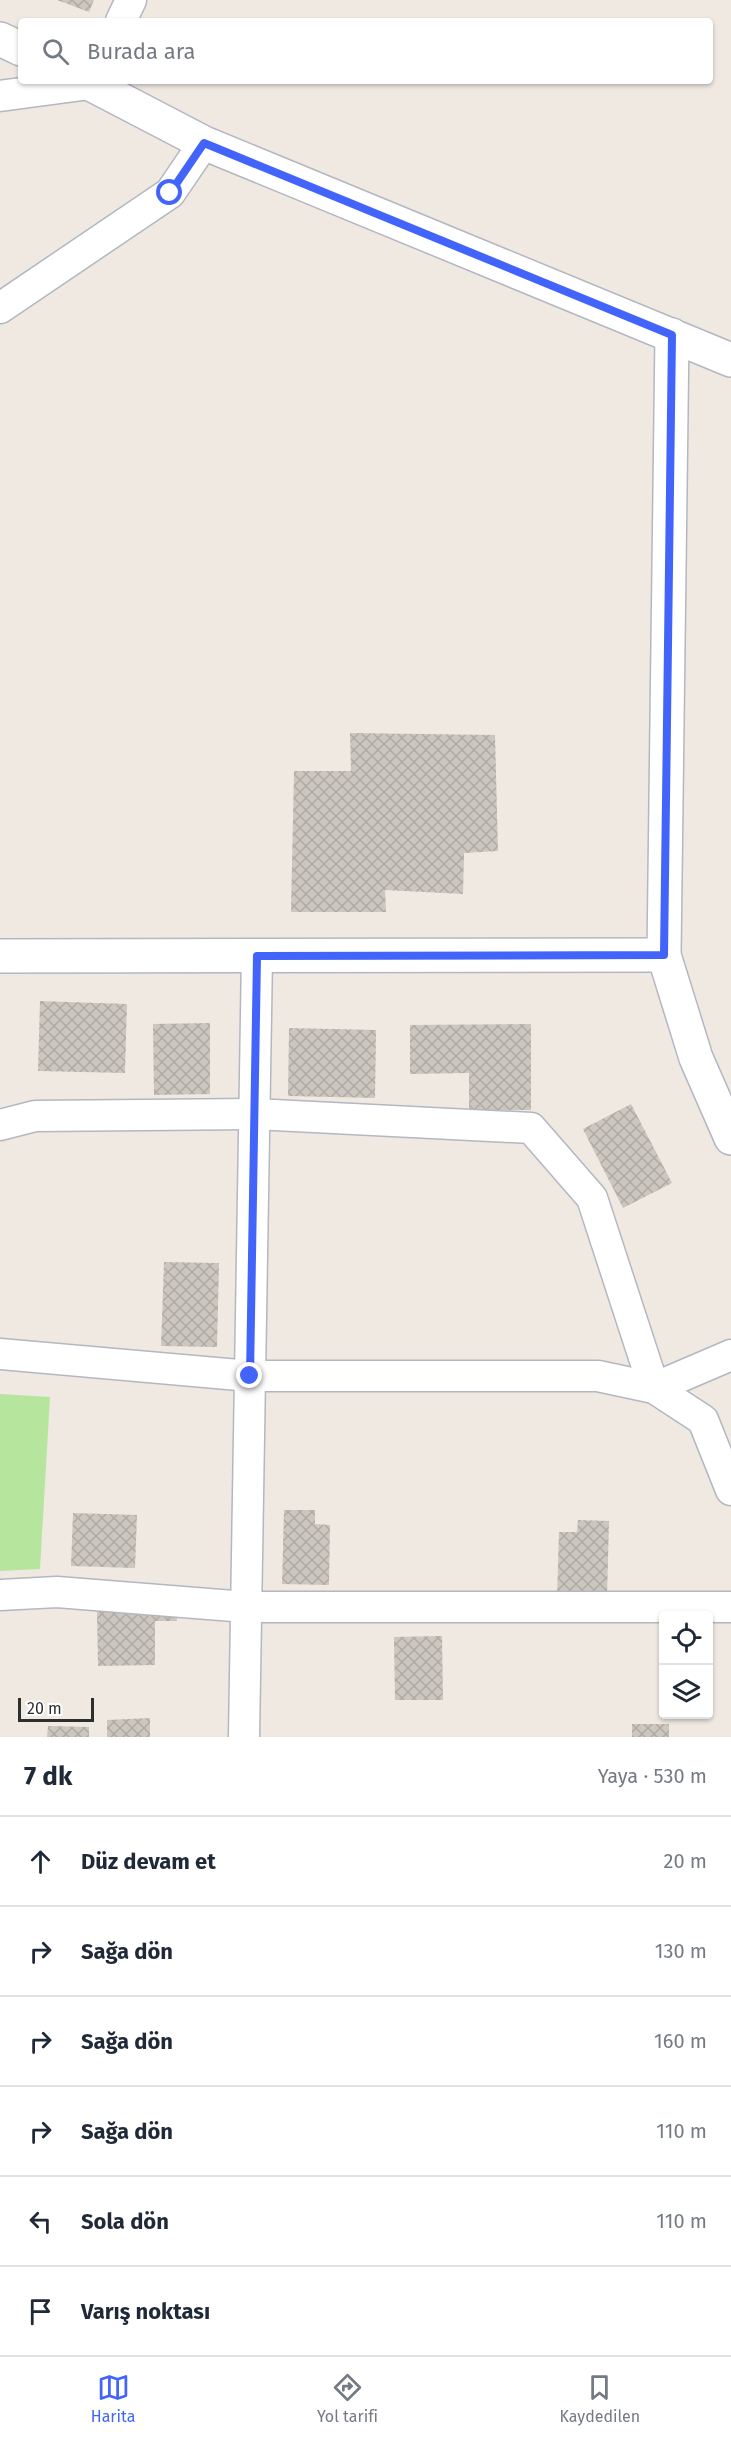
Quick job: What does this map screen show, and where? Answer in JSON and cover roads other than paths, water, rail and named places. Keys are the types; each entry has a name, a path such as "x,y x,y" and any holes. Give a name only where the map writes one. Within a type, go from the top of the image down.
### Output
{"street":[{"path":"122,18 131,0"},
{"path":"0,39 18,48"},
{"path":"0,96 76,84"},
{"path":"93,84 204,143 731,360"},
{"path":"0,308 170,193 204,143"},
{"path":"672,335 664,955 696,1058 731,1138"},
{"path":"0,956 664,955"},
{"path":"244,1737 257,956"},
{"path":"0,1125 35,1116 254,1114 531,1128 592,1198 654,1388"},
{"path":"0,1354 250,1376 598,1376 654,1388 703,1420 731,1490"},
{"path":"654,1388 731,1355"},
{"path":"0,1595 57,1592 246,1606 731,1607"}]}
